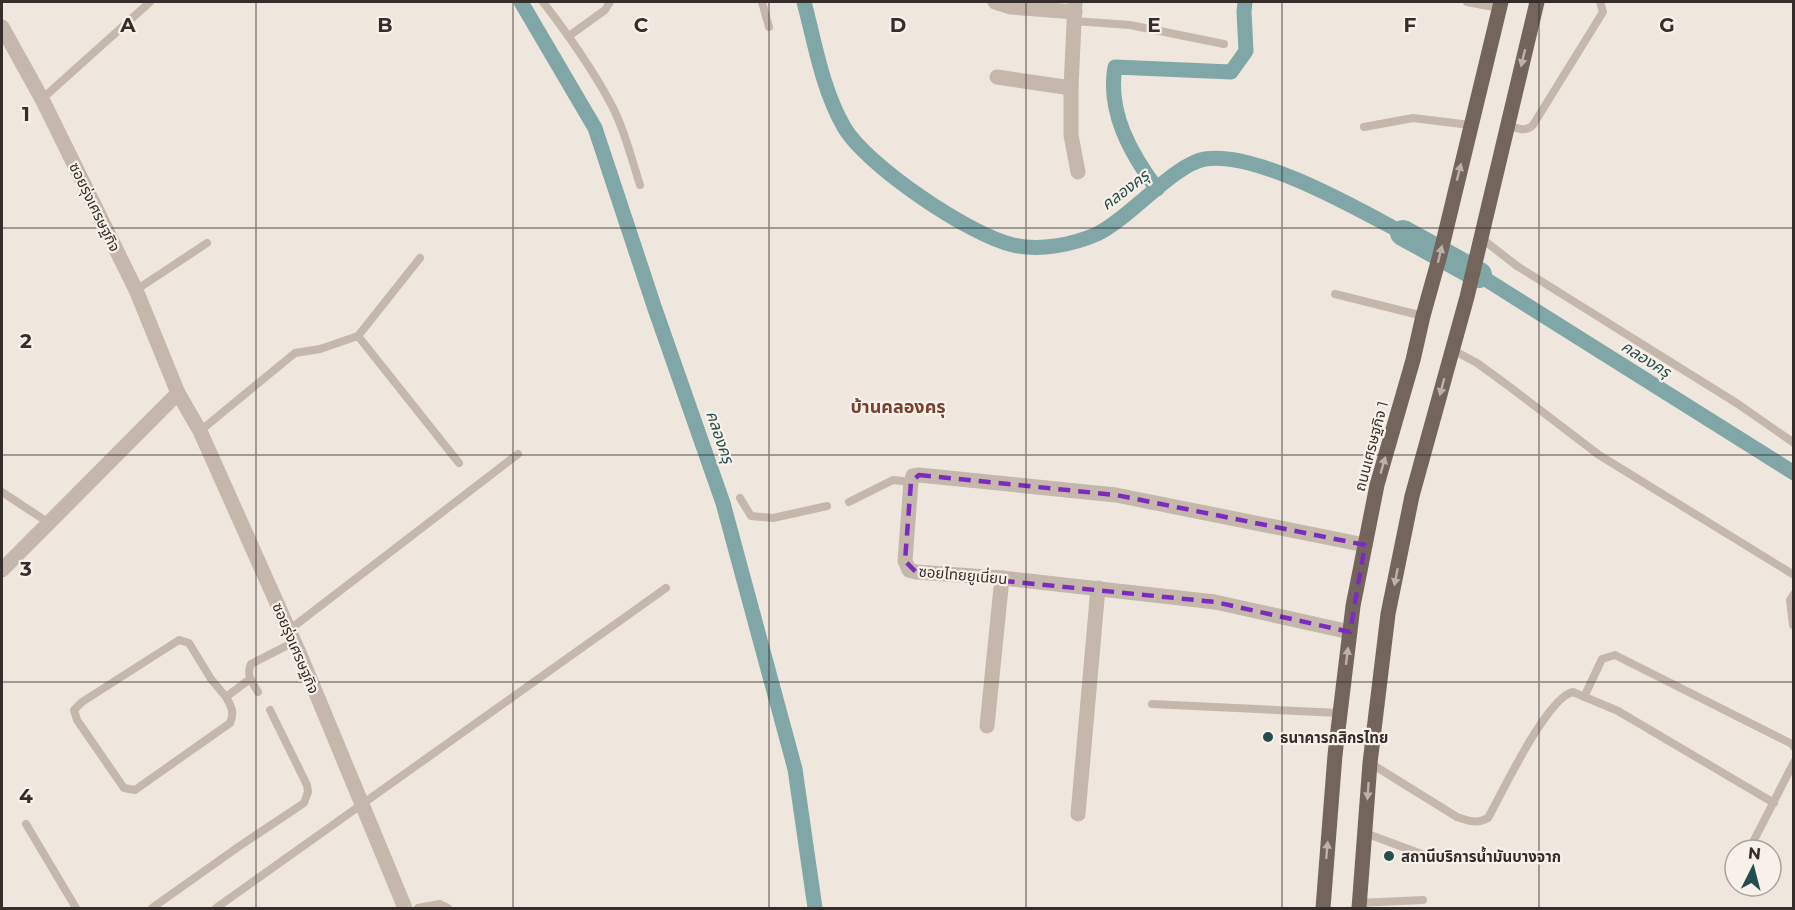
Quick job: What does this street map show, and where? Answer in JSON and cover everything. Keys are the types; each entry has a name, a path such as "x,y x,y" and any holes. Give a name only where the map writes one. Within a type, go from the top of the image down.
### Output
{"main road":[{"path":"1360,907 1370,763 1388,614 1412,496 1453,350 1537,2"},
{"name":"ถนนเศรษฐกิจ 1","path":"1323,909 1340,713 1350,632 1365,545 1377,485 1413,360 1500,5"}],"street":[{"path":"995,2 1011,7 1075,12 1071,135 1078,172"},
{"name":"ซอยรุ่งเศรษฐกิจ","path":"2,27 42,99 136,290 178,393 200,431 291,636 405,909"},
{"path":"997,77 1071,88"},
{"path":"2,570 178,393"},
{"path":"911,482 914,476 920,475 1116,495 1365,545"},
{"name":"ซอยไทยยูเนี่ยน","path":"911,482 905,561 909,570 1215,602 1350,632"},
{"path":"987,726 1002,578"},
{"path":"1078,814 1098,588"}],"lane":[{"path":"42,99 150,2"},
{"path":"543,2 569,36 610,103 626,138 640,185"},
{"path":"569,36 605,10 610,2"},
{"path":"762,2 769,27"},
{"path":"1467,2 1500,5"},
{"path":"1507,125 1520,130 1528,129 1533,125 1603,12 1600,2"},
{"path":"1075,12 1224,44"},
{"path":"1364,127 1413,118 1470,125"},
{"path":"1479,242 1738,404 1794,443"},
{"path":"136,290 207,243"},
{"path":"200,431 295,353 320,349 358,336 420,258"},
{"path":"1335,294 1423,316"},
{"path":"358,336 459,463"},
{"path":"1453,350 1510,387 1599,455 1794,575"},
{"path":"258,692 248,671 251,664 291,636 518,454"},
{"path":"849,502 892,480 911,482"},
{"path":"2,492 49,523"},
{"path":"740,498 752,516 773,518 827,506"},
{"path":"216,909 666,588"},
{"path":"1793,625 1790,600 1794,594"},
{"path":"179,640 189,643 211,679 226,697 232,710 233,717 230,723 135,790 124,788 77,720 74,710 82,702 179,640"},
{"path":"1584,697 1602,659 1615,655 1794,747"},
{"path":"226,697 250,679"},
{"path":"1370,763 1457,817 1470,822 1482,821 1488,818 1530,739 1562,697 1573,692 1618,711 1774,803"},
{"path":"1152,704 1340,713"},
{"path":"152,909 304,803 308,792 307,785 270,710"},
{"path":"1755,838 1794,762"},
{"path":"26,824 76,909"},
{"path":"1365,833 1426,856"},
{"path":"1360,907 1423,900"},
{"path":"418,909 440,904 448,909"}],"highlighted area":[{"path":"919,475 1116,495 1365,545 1350,632 1215,602 916,572 905,561 911,482"}],"waterway":[{"name":"คลองครุ","path":"521,2 595,128 723,503 795,769 815,908"},
{"name":"คลองครุ","path":"804,2 830,97 844,127 856,143 920,196 971,228 994,239 1013,245 1034,247 1056,246 1087,238 1110,227 1180,171 1205,159 1227,159 1278,172 1333,196 1403,233"},
{"path":"1157,189 1138,162 1123,132 1113,84 1115,67 1231,72 1246,51 1245,2"},
{"path":"1403,233 1479,275"},
{"name":"คลองครุ","path":"1479,275 1794,473"}],"place":[{"name":"ธนาคารกสิกรไทย","path":"1268,737"},
{"name":"สถานีบริการน้ำมันบางจาก","path":"1389,856"}],"district":[{"name":"บ้านคลองครุ","path":"898,407"}]}
